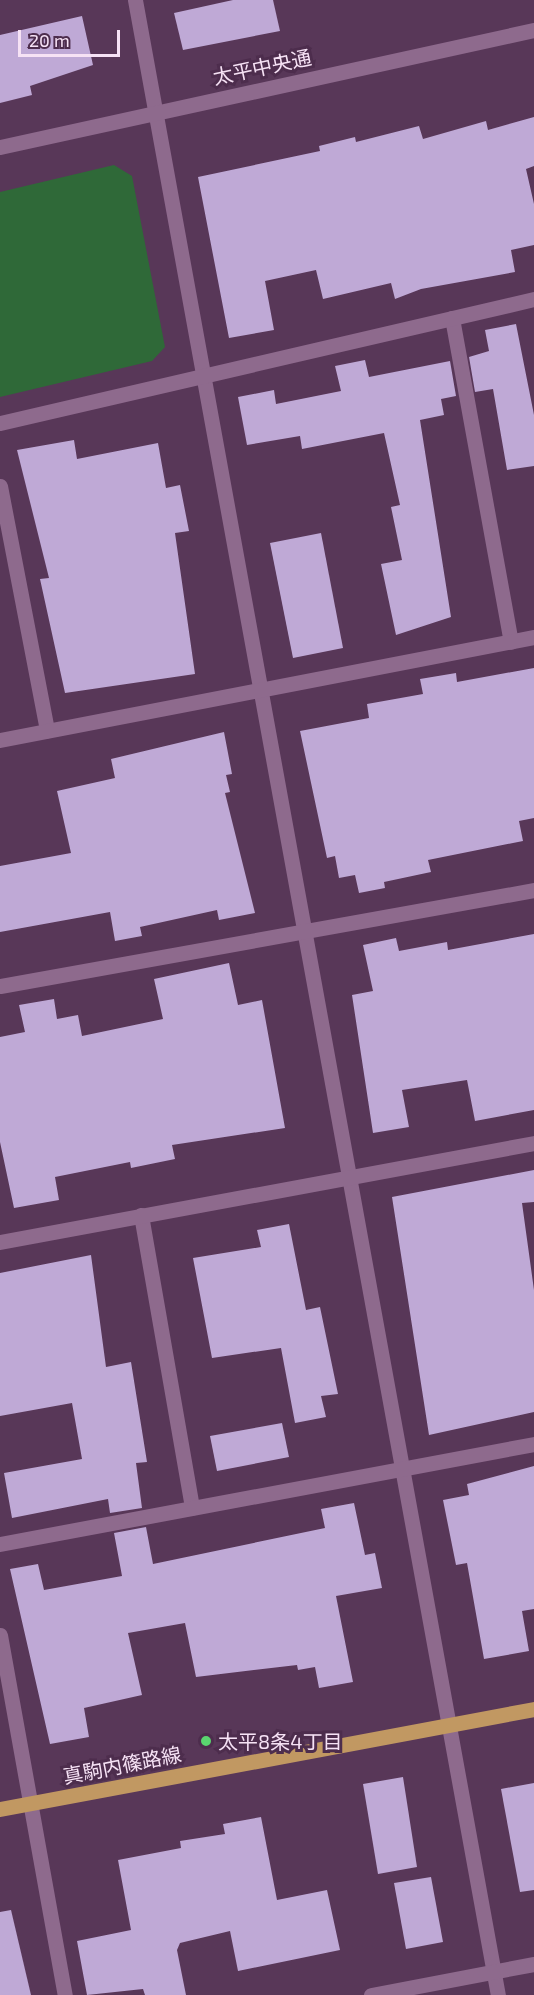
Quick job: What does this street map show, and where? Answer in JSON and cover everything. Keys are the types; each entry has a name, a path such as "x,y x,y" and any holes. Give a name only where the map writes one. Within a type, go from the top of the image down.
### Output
{"main road":[{"name":"真駒内篠路線","path":"0,1809 534,1709"}],"street":[{"path":"135,0 152,112 305,929 498,1995"},
{"name":"太平中央通","path":"0,147 534,30"},
{"path":"0,423 201,374 534,299"},
{"path":"452,318 511,642"},
{"path":"0,486 47,731"},
{"path":"0,740 534,637"},
{"path":"0,986 305,929 534,890"},
{"path":"0,1242 534,1143"},
{"path":"141,1215 192,1508"},
{"path":"0,1544 534,1444"},
{"path":"0,1635 65,1995"},
{"path":"371,1995 534,1964"}],"green space":[{"path":"114,165 132,176 165,347 152,361 0,397 0,192"}],"building":[{"path":"233,0 273,0 280,31 183,50 174,13"},
{"path":"82,16 93,65 30,86 32,95 0,103 0,35"},
{"path":"534,117 534,166 526,169 534,204 534,245 511,250 515,272 421,289 395,299 391,283 323,299 316,270 265,281 274,330 229,338 198,177 320,151 319,146 355,137 356,142 419,126 423,139 486,121 488,130"},
{"path":"516,324 534,415 534,466 507,470 493,389 475,392 469,357 489,351 485,330"},
{"path":"365,360 369,377 450,361 456,396 441,399 444,415 420,420 451,617 396,635 381,564 402,560 391,507 400,505 384,433 302,449 300,436 247,445 238,397 274,390 276,404 341,391 335,366"},
{"path":"74,440 77,459 158,443 166,488 180,485 189,531 175,533 195,674 65,693 40,579 49,578 17,450"},
{"path":"321,533 343,648 293,658 270,543"},
{"path":"534,668 534,818 519,821 523,841 428,860 431,872 384,882 385,888 359,893 355,875 339,878 335,856 327,858 300,731 369,718 367,704 423,694 420,679 456,673 457,682"},
{"path":"224,732 232,774 226,775 230,792 225,793 255,913 219,920 217,910 140,927 142,936 115,941 110,912 0,932 0,866 71,853 57,791 115,778 111,759"},
{"path":"534,934 534,1110 475,1121 467,1080 402,1090 409,1127 373,1133 352,995 373,991 363,945 396,938 399,951 447,942 448,950"},
{"path":"229,963 238,1005 262,1000 285,1128 172,1145 175,1159 131,1168 130,1162 55,1177 59,1200 14,1208 0,1142 0,1037 25,1032 19,1005 54,999 57,1019 78,1015 82,1036 163,1019 154,979"},
{"path":"534,1170 534,1202 522,1203 534,1290 534,1412 429,1435 392,1197"},
{"path":"289,1224 306,1310 320,1307 338,1394 321,1396 326,1417 295,1423 281,1348 212,1358 193,1258 261,1247 257,1230"},
{"path":"91,1255 106,1367 131,1362 147,1462 136,1463 142,1508 110,1513 108,1499 12,1518 4,1473 82,1459 72,1403 0,1416 0,1273"},
{"path":"282,1423 289,1457 217,1471 210,1436"},
{"path":"534,1466 534,1609 522,1611 529,1651 484,1659 467,1563 456,1565 443,1500 469,1495 467,1484"},
{"path":"354,1503 365,1555 375,1553 382,1588 336,1596 353,1682 319,1688 315,1667 298,1670 297,1665 196,1677 185,1623 128,1633 142,1695 84,1708 89,1737 50,1744 10,1569 38,1564 44,1590 122,1576 114,1533 146,1527 153,1564 325,1528 321,1509"},
{"path":"403,1777 417,1867 378,1874 363,1784"},
{"path":"534,1783 534,1890 520,1892 501,1789"},
{"path":"261,1817 277,1900 327,1890 340,1950 238,1971 230,1931 180,1943 177,1950 186,1995 145,1995 143,1989 87,1995 77,1941 131,1930 118,1860 181,1848 180,1841 225,1834 223,1824"},
{"path":"431,1877 443,1942 406,1949 394,1883"},
{"path":"11,1910 31,1995 0,1995 0,1912"}],"place":[{"name":"太平8条4丁目","path":"206,1741"}]}
